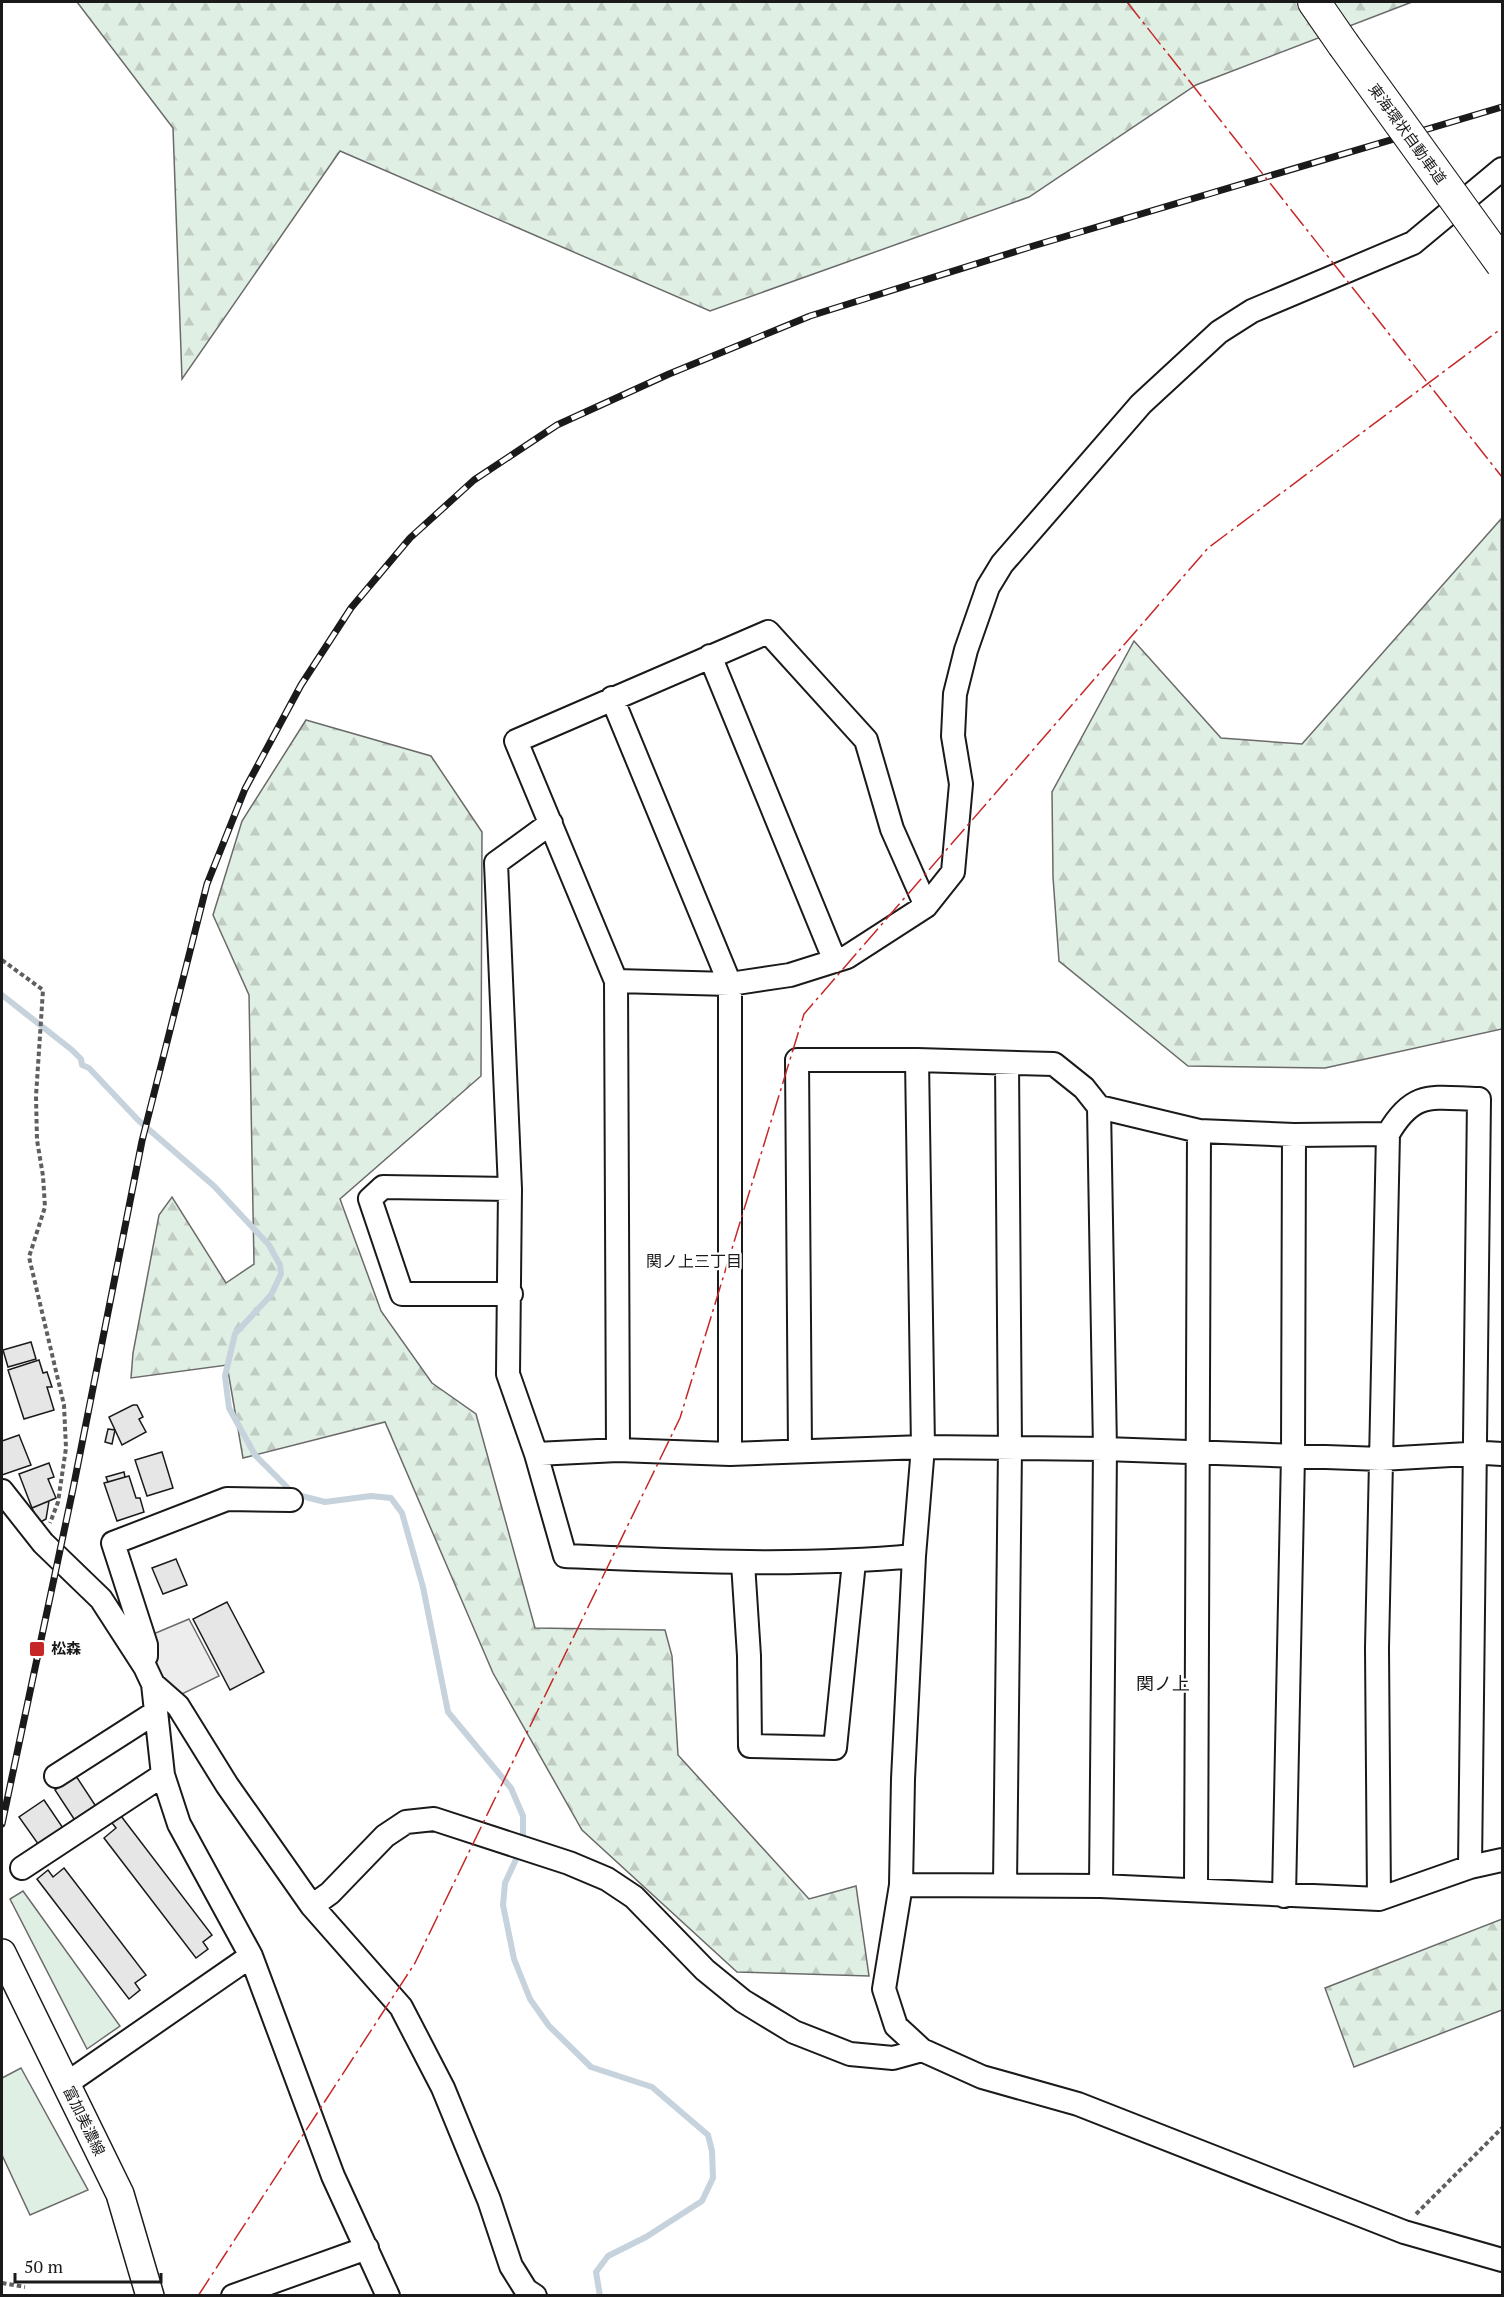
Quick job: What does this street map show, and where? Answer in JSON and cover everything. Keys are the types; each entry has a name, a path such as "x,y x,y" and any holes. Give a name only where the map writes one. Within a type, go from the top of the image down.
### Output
{"highway":[{"name":"東海環状自動車道","path":"1314,2 1503,264"}],"main road":[{"name":"富加美濃線","path":"2,1953 120,2194 150,2295"}],"street":[{"path":"616,981 730,984 790,975 847,957 926,906 953,872 961,784 953,736 955,694 966,650 988,587 1002,564 1141,404 1219,332 1252,311 1413,243 1503,169"},
{"path":"618,1450 616,981 516,741 768,632 866,740 892,829 926,906"},
{"path":"710,656 835,961"},
{"path":"612,698 730,984 730,1454"},
{"path":"551,823 496,863 510,1189 511,1294 508,1374 536,1454 565,1556 743,1563 854,1562 914,1556"},
{"path":"800,1451 797,1060 917,1060 1054,1064 1084,1088 1099,1107 1104,1449 1101,1886"},
{"path":"917,1060 923,1447 914,1556 903,1779 901,1885 884,1989 896,2026 922,2050 982,2077 1078,2104 1404,2232 1503,2260"},
{"path":"1005,1885 1010,1448 1007,1063"},
{"path":"1379,1899 1377,1648 1388,1134 1400,1113 1424,1098 1479,1099 1473,1454 1470,1867"},
{"path":"1099,1107 1199,1131 1294,1136 1388,1134"},
{"path":"1196,1890 1199,1131"},
{"path":"1284,1896 1293,1455 1294,1136"},
{"path":"510,1189 383,1186 370,1199 402,1293 511,1294"},
{"path":"536,1454 618,1450 730,1454 923,1447 1104,1449 1381,1459 1503,1454"},
{"path":"2,1491 43,1543 101,1599 149,1676 178,1706 227,1785 312,1906 401,2007 443,2088 489,2200 511,2266 525,2290 535,2295"},
{"path":"291,1500 226,1499 113,1544 146,1645 164,1774 179,1824 251,1956 333,2175 388,2295"},
{"path":"743,1563 749,1656 750,1746 835,1748 854,1562"},
{"path":"56,1776 156,1712"},
{"path":"22,1868 164,1774"},
{"path":"312,1906 330,1893 385,1836 406,1822 434,1820 534,1852 607,1879 634,1897 705,1970 743,2001 794,2032 850,2055 893,2058 922,2050"},
{"path":"901,1885 1101,1886 1379,1899 1470,1867 1503,1860"},
{"path":"66,2084 251,1956"},
{"path":"233,2295 367,2248"}],"path":[{"path":"2,960 43,990 36,1096 37,1140 44,1176 45,1207 29,1257 64,1405 66,1448 58,1502 43,1543"},
{"path":"1404,2232 1421,2207 1503,2128"},
{"path":"2,2283 25,2287"}],"green space":[{"path":"77,2 1412,2 1196,85 1029,197 710,311 340,151 182,379 173,128"},
{"path":"1501,519 1502,1029 1325,1068 1188,1066 1059,961 1053,877 1052,792 1134,641 1221,738 1302,744"},
{"path":"306,720 431,756 482,832 481,1076 340,1199 381,1311 432,1383 476,1414 535,1628 665,1630 672,1656 678,1755 809,1899 856,1886 869,1976 737,1972 582,1830 493,1673 385,1422 243,1458 227,1365 131,1378 133,1353 159,1215 172,1197 226,1283 254,1264 249,995 213,915 242,821"},
{"path":"23,1891 120,2026 87,2049 10,1899"},
{"path":"1502,1919 1502,2010 1354,2067 1325,1988"},
{"path":"21,2068 88,2190 30,2215 2,2155 2,2078"}],"shaded area":[{"path":"189,1619 219,1676 180,1695 161,1684 151,1635"}],"building":[{"path":"31,1342 36,1359 8,1367 3,1350"},
{"path":"39,1360 43,1373 47,1372 52,1387 47,1387 54,1410 24,1419 8,1370"},
{"path":"137,1405 143,1417 139,1419 146,1432 122,1445 109,1417"},
{"path":"108,1429 115,1430 112,1444 105,1442"},
{"path":"19,1435 31,1465 2,1475 2,1441"},
{"path":"162,1452 173,1488 147,1496 135,1460"},
{"path":"49,1463 54,1477 48,1479 56,1498 32,1508 19,1474"},
{"path":"124,1472 125,1477 108,1482 106,1477"},
{"path":"129,1476 136,1498 140,1498 144,1512 117,1521 104,1483"},
{"path":"49,1501 46,1519 39,1523 32,1508"},
{"path":"176,1559 187,1585 163,1594 152,1568"},
{"path":"227,1602 264,1672 230,1690 193,1619"},
{"path":"76,1776 97,1808 76,1822 55,1790"},
{"path":"44,1800 65,1831 41,1848 19,1817"},
{"path":"121,1816 212,1935 203,1942 208,1949 196,1958 104,1838 116,1828 112,1823"},
{"path":"64,1868 146,1975 135,1983 140,1990 129,1999 37,1879 48,1870 53,1877"}],"waterway":[{"path":"2,995 72,1050 81,1059 82,1065 89,1068 138,1120 214,1186 269,1245 280,1265 281,1274 271,1295 235,1334 225,1376 229,1408 255,1455 294,1494 325,1502 371,1496 391,1498 402,1513 423,1587 448,1712 511,1788 523,1816 523,1844"},
{"path":"519,1853 505,1883 503,1905 514,1959 530,1999 549,2026 591,2067 652,2087 708,2135 712,2151 713,2178 702,2201 646,2237 608,2256 596,2272 600,2296"}],"railway":[{"path":"2,1824 73,1489 142,1141 207,884 245,789 301,685 351,608 410,538 474,480 557,425 669,374 810,316 1033,246 1502,107"}],"power":[{"path":"1127,2 1502,477"},
{"path":"198,2296 415,1963 680,1418 804,1014 1208,548 1502,328"}],"place":[{"name":"松森","path":"37,1649"}],"district":[{"name":"関ノ上三丁目","path":"694,1261"},
{"name":"関ノ上","path":"1163,1684"}]}
